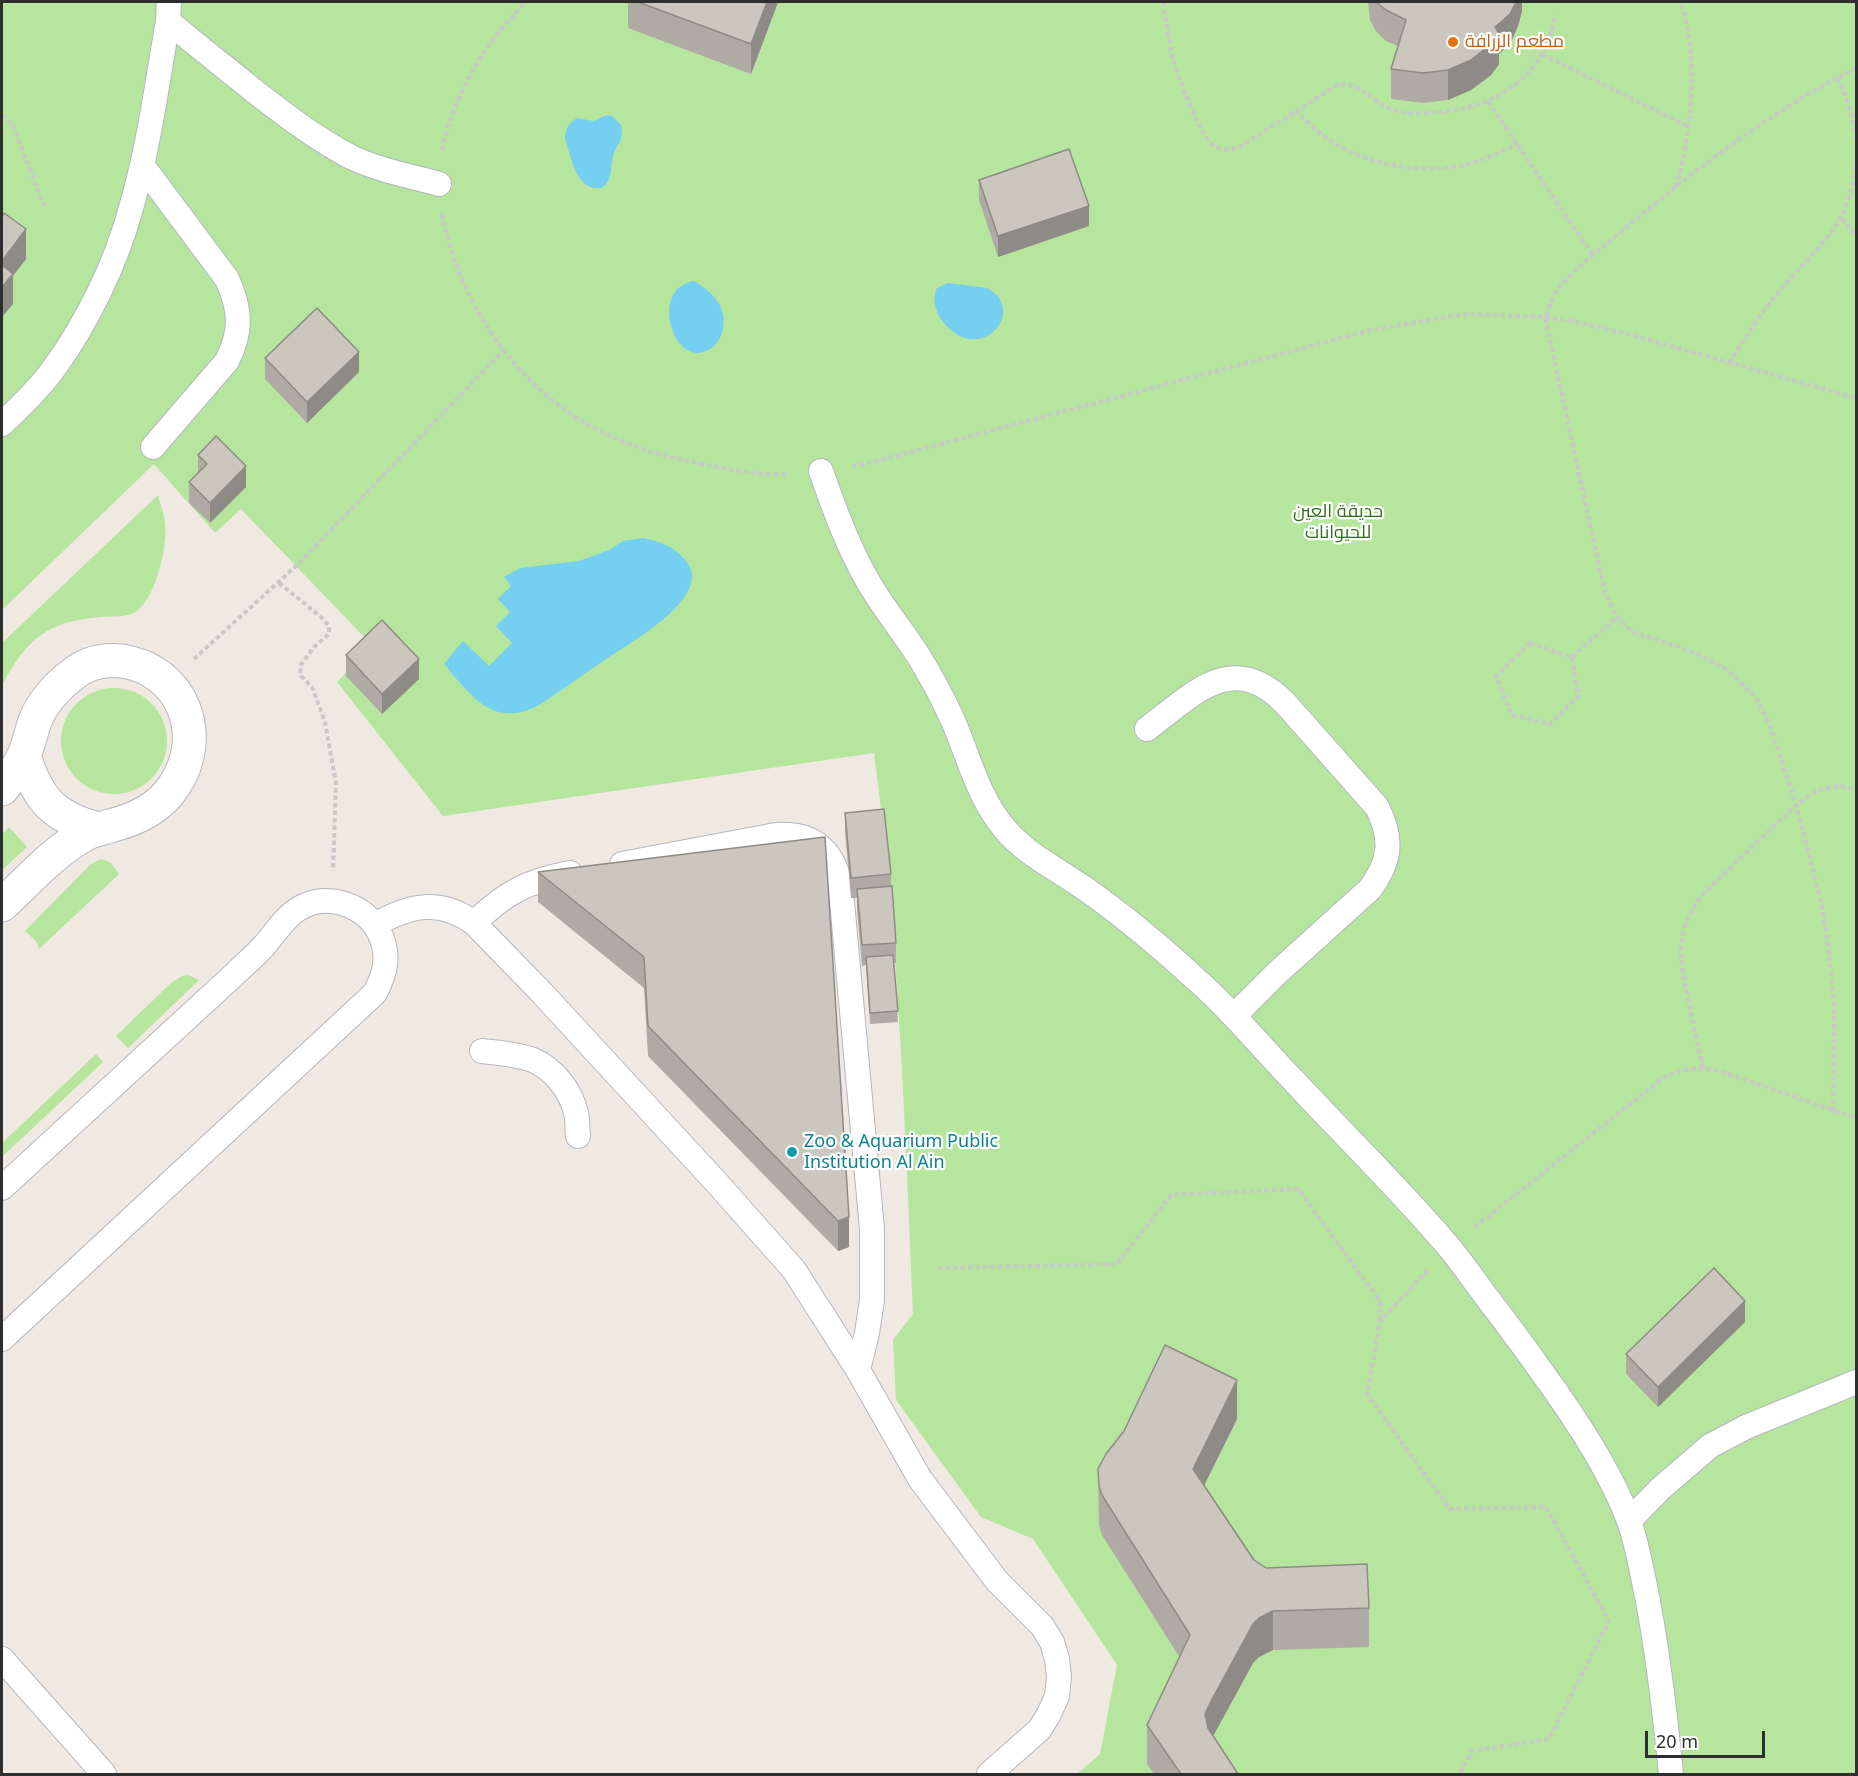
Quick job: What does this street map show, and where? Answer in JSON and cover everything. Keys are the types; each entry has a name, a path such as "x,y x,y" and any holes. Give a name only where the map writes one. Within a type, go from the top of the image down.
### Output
{"street":[{"path":"2,789 24,755 44,704 72,674 93,663 114,660 135,663 155,672 178,695 189,727 189,748 184,768 174,787 160,802 143,814 98,829 70,844 2,905"},
{"path":"24,755 30,776 41,796 57,812 76,823 98,829"}],"lane":[{"path":"169,11 210,56 288,117 324,141 352,158 439,184"},
{"path":"2,424 51,373 76,336 115,254 131,210 142,165 169,11"},
{"path":"142,165 227,279 238,312 235,346 227,362 153,447"},
{"path":"821,471 852,549 874,593 919,657 949,712 980,790 999,821 1023,846 1111,907 1157,944 1234,1016 1449,1247 1566,1404 1604,1469 1629,1521 1653,1629 1665,1707 1671,1774"},
{"path":"1148,729 1206,684 1223,679 1241,678 1257,682 1273,691 1285,703 1377,807 1385,823 1388,840 1387,858 1381,875 1370,889 1277,973 1234,1016"},
{"path":"474,923 503,898 521,887 564,874 776,835 790,834 804,837 816,843 827,853 835,864 841,891 872,1229 872,1300 858,1370"},
{"path":"2,1188 245,965 300,908 316,902 333,901 349,905 364,913 375,925 383,942 386,959 383,977 375,993 2,1339"},
{"path":"375,925 411,908 430,907 447,908 462,914 474,923 542,993 794,1270 858,1370 920,1479 997,1581 1042,1626 1052,1642 1059,1677 1057,1696 1049,1714 1039,1730 989,1774"},
{"path":"482,1051 534,1061 553,1073 568,1091 576,1113 578,1136"},
{"path":"1629,1521 1660,1489 1710,1446 1746,1427 1857,1382"},
{"path":"2,1659 104,1774"}],"path":[{"path":"526,2 509,18 473,69 460,95 442,148 439,184 442,216 451,253 463,284 496,340 539,389 594,429 630,445 667,457 745,473 781,474 865,464 1371,330 1464,314 1545,317 1572,321 1624,333 1857,398"},
{"path":"1164,2 1173,57 1203,132 1212,145 1228,150 1236,148 1337,85 1357,86 1381,104 1395,111 1420,114 1451,112 1488,102 1511,89 1529,71 1541,54 1556,15"},
{"path":"1675,188 1684,159 1689,128 1691,50 1687,21 1681,2"},
{"path":"1541,54 1689,128"},
{"path":"1833,1112 1834,1006 1821,901 1796,805 1769,723 1755,696 1726,670 1700,655 1632,632 1617,617 1605,593 1545,317 1557,290 1642,213 1779,112 1857,68"},
{"path":"1837,78 1854,122 1857,143"},
{"path":"1488,102 1593,255"},
{"path":"1295,111 1321,134 1351,152 1383,163 1418,168 1452,167 1486,159 1517,144"},
{"path":"2,115 13,126 44,206"},
{"path":"1730,363 1775,296 1823,244 1842,219 1856,176 1857,159"},
{"path":"1842,219 1857,235"},
{"path":"167,682 279,583 504,350"},
{"path":"279,583 329,626 329,634 314,647 300,666 301,676 312,687 325,722 336,783 333,901"},
{"path":"1572,657 1617,617"},
{"path":"1530,644 1572,657 1578,696 1550,724 1512,715 1496,676 1530,644"},
{"path":"1703,1068 1682,972 1680,951 1689,912 1701,896 1796,805 1817,790 1840,786 1857,790"},
{"path":"1380,1321 1449,1247 1664,1077 1681,1070 1703,1068 1742,1078 1833,1112 1857,1118"},
{"path":"938,1268 1117,1264 1171,1195 1298,1189 1380,1301 1380,1321 1367,1394 1450,1509 1546,1507 1609,1621 1549,1739 1472,1751 1459,1774"}],"green space":[{"name":"حديقة العين للحيوانات","path":"2,2 1856,2 1856,1774 1077,1774 1100,1754 1117,1665 1033,1539 981,1517 896,1400 893,1340 913,1314 904,1103 895,963 883,823 874,753 443,816 337,682 372,645 241,509 215,533 154,464 2,610"},
{"path":"158,495 165,522 165,544 155,583 144,604 129,615 82,619 53,628 30,644 2,685 2,643"},
{"path":"114,688 134,692 151,704 163,721 167,741 163,761 151,778 134,790 114,794 94,790 77,778 65,761 61,741 65,721 77,704 94,692"},
{"path":"9,827 27,847 2,870 2,834"},
{"path":"102,859 111,863 119,874 39,949 36,941 25,931 91,864"},
{"path":"188,975 199,980 128,1048 116,1036 171,983"},
{"path":"96,1054 103,1062 2,1157 2,1143"}],"water":[{"path":"607,115 612,116 621,125 622,135 613,157 608,181 602,188 593,188 586,185 576,172 565,139 566,132 577,118 593,121"},
{"path":"694,281 717,300 724,320 721,335 716,344 708,350 696,353 685,348 676,339 669,311 672,298 680,287"},
{"path":"948,283 987,288 999,298 1003,309 1001,321 994,331 983,338 970,339 955,334 941,319 934,299 937,288"},
{"path":"643,538 667,545 686,561 692,574 689,588 680,602 651,629 541,704 524,711 510,713 497,711 485,706 475,698 444,664 463,641 489,666 512,643 496,626 510,612 498,599 511,586 504,577 520,568 579,561 609,550 623,541"}],"building":[{"path":"638,2 767,2 751,44"},
{"path":"1376,2 1516,2 1510,14 1495,27 1499,34 1491,44 1471,60 1448,70 1423,73 1391,69 1406,20"},
{"path":"1069,149 1089,206 998,236 979,180"},
{"path":"4,213 26,229 2,261 2,217"},
{"path":"2,265 13,274 2,287"},
{"path":"317,308 359,352 307,402 265,358"},
{"path":"216,436 246,466 210,503 189,482 207,464 198,455"},
{"path":"382,620 419,659 382,694 346,655"},
{"path":"884,809 891,874 851,878 845,813"},
{"name":"Zoo & Aquarium Public Institution Al Ain","path":"825,837 849,1217 838,1221 648,1026 644,957 538,872"},
{"path":"892,886 896,943 862,945 857,889"},
{"path":"893,955 898,1011 870,1013 866,957"},
{"path":"1714,1268 1745,1301 1658,1387 1626,1354"},
{"path":"1165,1345 1237,1380 1193,1469 1254,1560 1266,1568 1367,1564 1369,1608 1273,1611 1253,1624 1205,1714 1208,1728 1238,1774 1181,1774 1147,1725 1190,1635 1102,1495 1099,1486 1098,1469 1106,1454 1124,1431"}],"place":[{"name":"مطعم الزرافة","path":"1453,42"},
{"name":"Zoo & Aquarium Public Institution Al Ain","path":"792,1152"}]}
